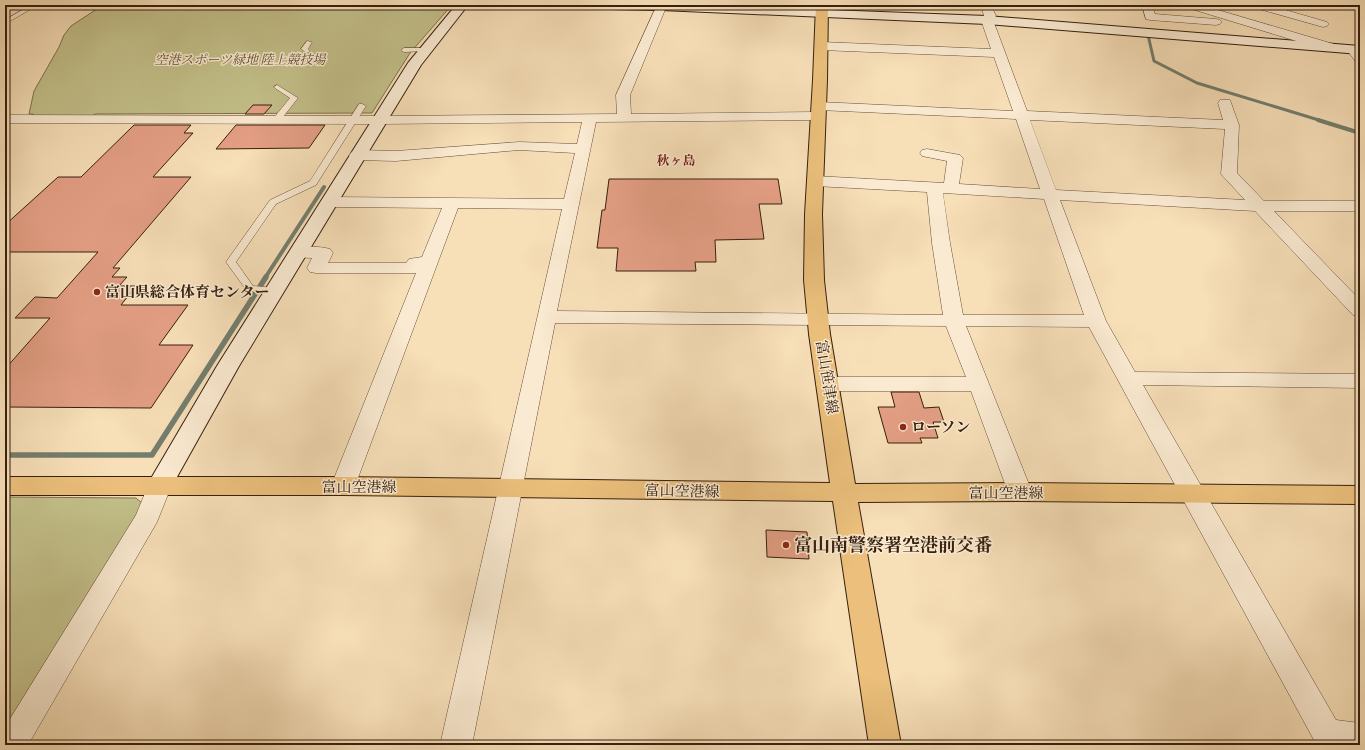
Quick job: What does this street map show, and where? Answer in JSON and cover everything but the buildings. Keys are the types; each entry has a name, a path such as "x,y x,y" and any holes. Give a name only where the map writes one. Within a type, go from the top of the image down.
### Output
{"main road":[{"name":"富山笹津線","path":"822,9 819,111 813,224 814,280 818,320 844,493 885,745"},
{"name":"富山空港線","path":"5,486 343,486 844,493 1020,492 1360,495"}],"street":[{"path":"11,745 148,516 159,487 228,366 263,291 299,253 357,155 424,50 462,5"},
{"path":"562,5 822,9 987,20 1355,49"},
{"path":"986,5 990,16 987,20 998,53 1096,321 1330,738 1360,737"},
{"path":"1147,5 1150,17 1256,25"},
{"path":"1189,5 1333,48"},
{"path":"624,117 623,94 661,6"},
{"path":"1262,6 1323,24"},
{"path":"821,46 998,53"},
{"path":"1225,103 1232,125 1229,174 1262,206 1360,311"},
{"path":"5,119 124,121 590,118 819,111 1021,116 1232,125"},
{"path":"456,745 570,204 590,118"},
{"path":"357,155 396,156 518,146 583,149"},
{"path":"927,153 955,158 942,188 941,243 954,321 1020,492"},
{"path":"815,181 1262,206 1360,206"},
{"path":"330,202 570,204"},
{"path":"343,486 422,262 452,203"},
{"path":"299,253 324,253 316,268 413,268 422,262"},
{"path":"546,318 1096,321"},
{"path":"1127,378 1360,380"},
{"path":"828,384 979,384"}],"lane":[{"path":"5,8 13,5"},
{"path":"5,22 35,5"},
{"path":"307,51 304,49 309,42"},
{"path":"1355,49 1360,64"},
{"path":"404,50 424,50"},
{"path":"276,120 294,98 277,87"},
{"path":"263,291 250,289 231,262 273,202 313,183 362,106"}],"green space":[{"name":"空港スポーツ緑地 陸上競技場","path":"103,5 451,6 410,53 372,113 95,114 91,117 33,116 33,114 29,114 34,91 59,47 64,35 71,26"},
{"path":"5,497 136,498 143,504 5,727"}],"waterway":[{"path":"837,5 837,11 842,11"},
{"path":"1143,35 1148,35 1154,61 1197,83 1322,121"},
{"path":"1318,120 1360,133"},
{"path":"265,278 324,187"},
{"path":"5,455 152,455 266,277"}],"place":[{"name":"富山県総合体育センター","path":"97,292"},
{"name":"ローソン","path":"903,427"},
{"name":"富山南警察署空港前交番","path":"786,545"}],"district":[{"name":"秋ヶ島","path":"676,160"}]}
